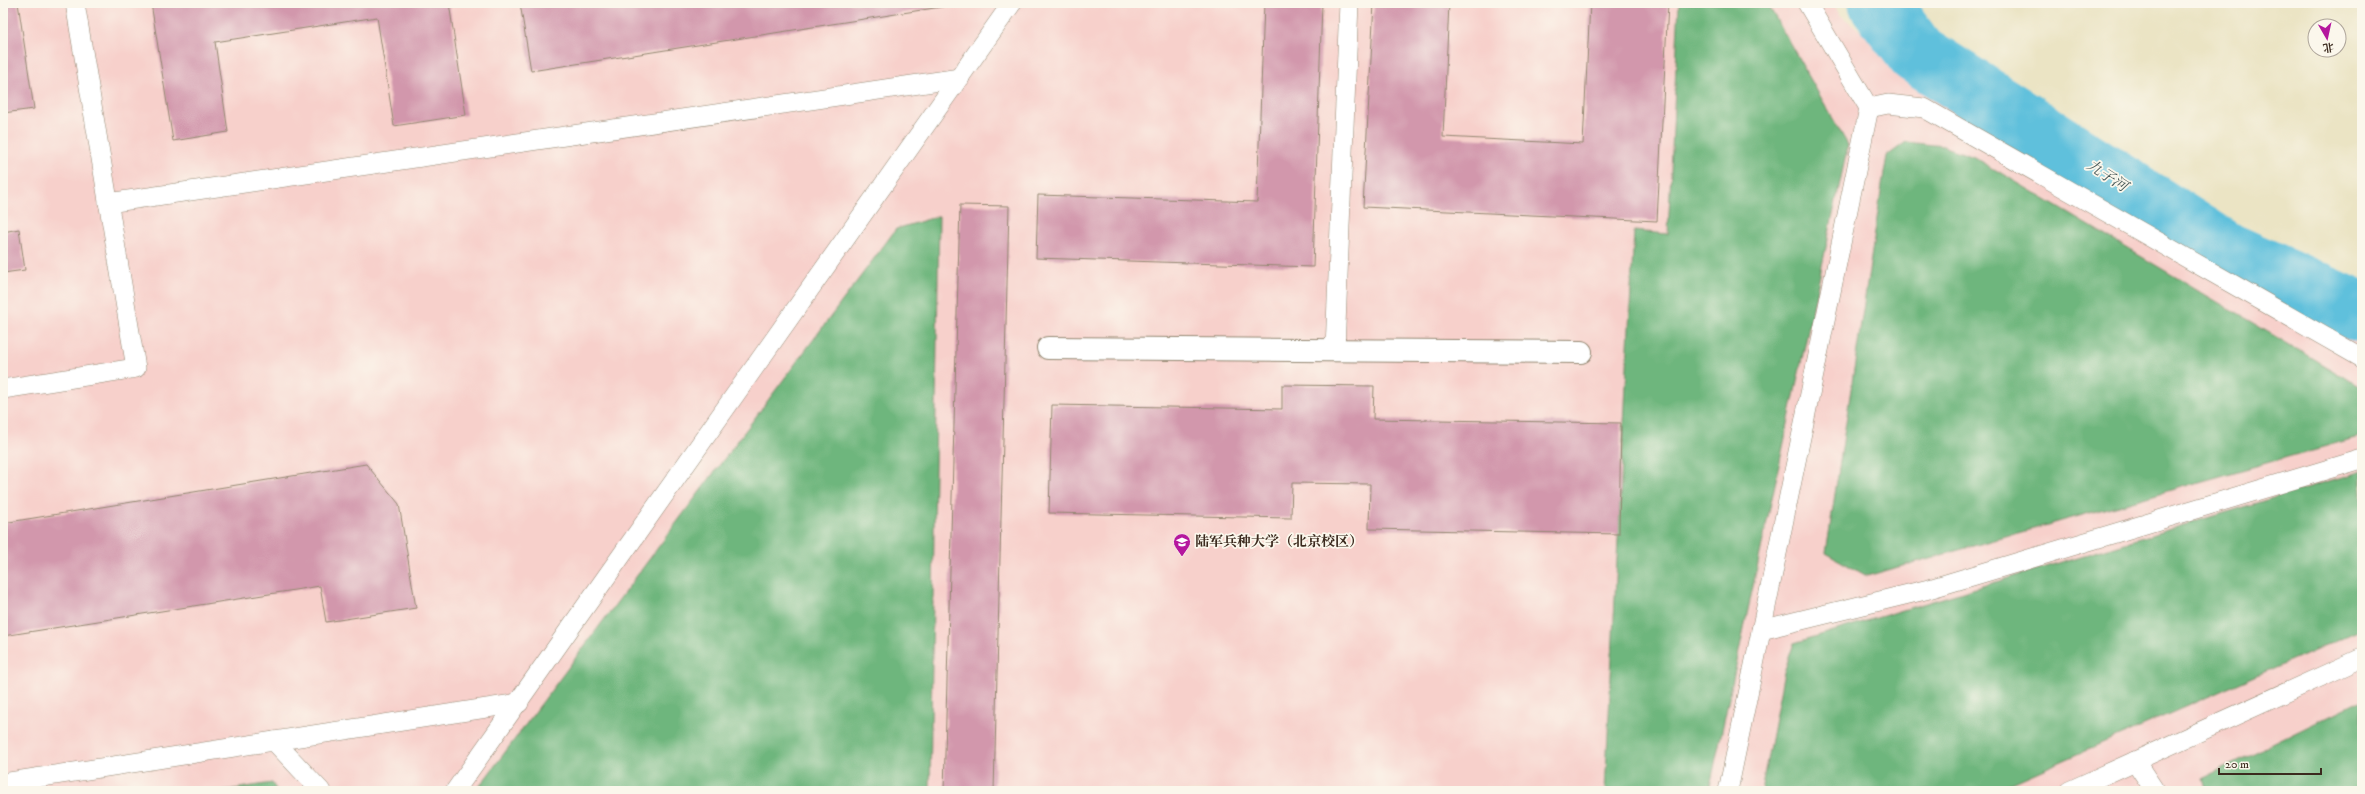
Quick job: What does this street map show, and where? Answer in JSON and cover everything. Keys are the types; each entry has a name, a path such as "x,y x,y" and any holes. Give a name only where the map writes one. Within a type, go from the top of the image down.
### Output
{"street":[{"path":"1048,348 1580,352"}],"lane":[{"path":"3,388 136,368 75,3"},
{"path":"455,791 519,703 1012,3"},
{"path":"1335,350 1349,3"},
{"path":"1728,791 1869,108 1807,3"},
{"path":"108,203 960,78"},
{"path":"1869,108 1888,104 1924,108 2362,358"},
{"path":"1761,630 1929,589 2362,458"},
{"path":"2069,791 2362,658"},
{"path":"3,783 519,703"},
{"path":"274,741 321,791"},
{"path":"2135,761 2155,791"}],"shaded area":[{"name":"陆军兵种大学（北京校区）","path":"3,3 1834,3 1839,14 1964,110 2362,332 2362,791 277,791 272,783 221,791 3,791"}],"green space":[{"path":"1679,3 1767,3 1848,145 1709,791 1605,791 1634,231 1668,234"},
{"path":"1906,142 1943,146 1974,157 2362,388 2362,436 1867,576 1826,553 1887,156"},
{"path":"939,216 930,791 476,791 896,229"},
{"path":"2362,471 2362,629 1994,791 1761,791 1784,672 1794,643"},
{"path":"2362,700 2362,791 2207,791 2203,778"},
{"path":"272,783 277,791 221,791"}],"building":[{"path":"3,3 18,3 34,109 3,113"},
{"path":"151,3 449,3 466,115 394,126 377,17 215,42 228,132 173,141"},
{"path":"520,3 960,3 960,4 531,71"},
{"path":"1264,3 1322,3 1313,267 1036,258 1038,195 1257,202"},
{"path":"1374,3 1449,3 1443,137 1583,144 1590,3 1668,3 1657,221 1363,207"},
{"path":"960,205 1009,206 994,791 944,791"},
{"path":"19,229 25,270 3,273 3,232"},
{"path":"1282,385 1374,386 1373,419 1621,423 1619,534 1369,529 1370,484 1292,483 1291,518 1049,513 1052,405 1282,409"},
{"path":"366,464 399,504 416,608 326,622 320,586 3,636 3,523"}],"waterway":[{"name":"九子河","path":"1879,3 1916,53 2226,252 2362,313"}],"place":[{"name":"陆军兵种大学（北京校区）","path":"1182,557"}]}
